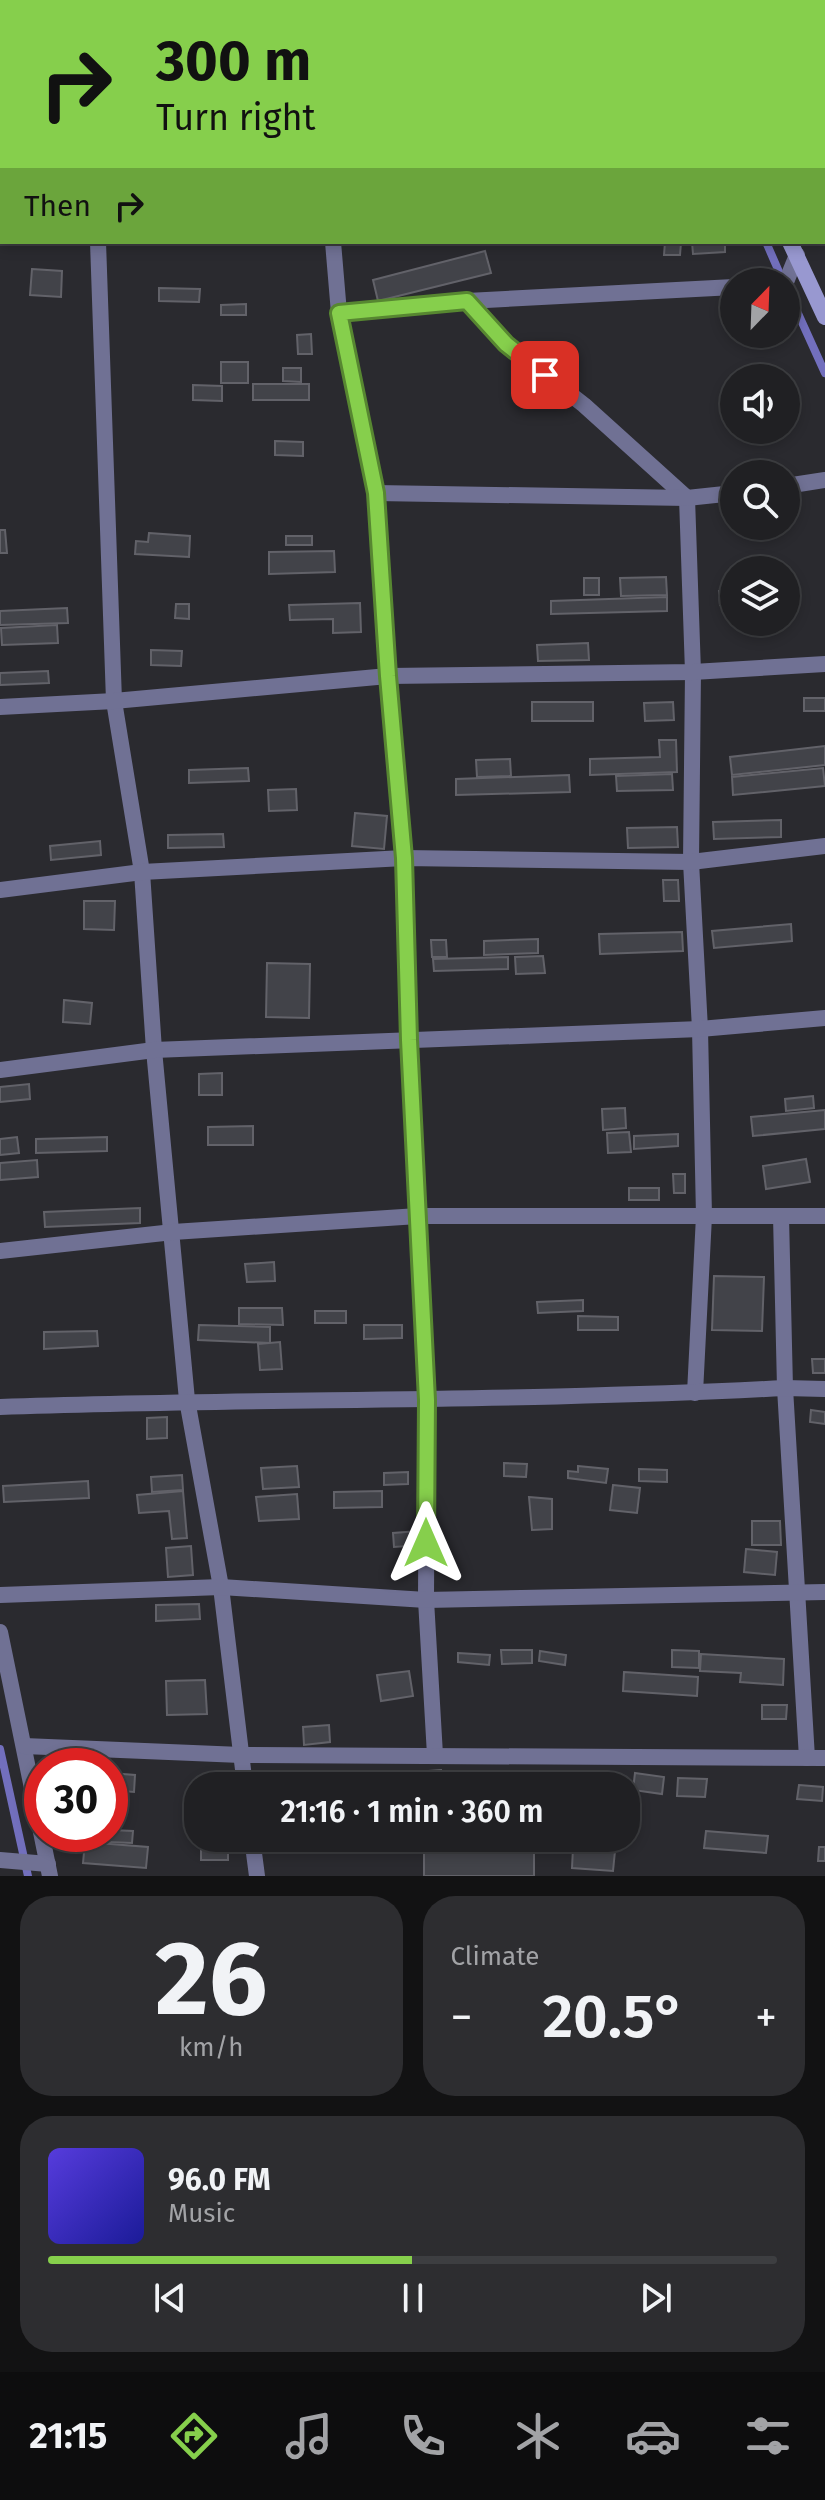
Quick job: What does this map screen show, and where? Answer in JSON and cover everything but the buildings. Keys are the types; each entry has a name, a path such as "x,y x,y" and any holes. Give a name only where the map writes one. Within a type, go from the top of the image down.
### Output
{"street":[{"path":"98,244 114,701 142,872 154,1050 187,1400 221,1587 243,1772"},
{"path":"333,244 339,313 376,493 404,858 409,1040 427,1400 426,1600 435,1755"},
{"path":"789,268 793,248"},
{"path":"793,248 825,317"},
{"path":"339,313 467,301 720,288"},
{"path":"467,301 506,344 584,405 687,498 693,672 691,862 700,1029 704,1216 695,1393"},
{"path":"800,484 825,480"},
{"path":"376,493 687,498 720,494"},
{"path":"0,707 114,701 388,676 693,672 825,664"},
{"path":"0,890 142,872 404,858 691,862 825,846"},
{"path":"0,1070 154,1050 700,1029 825,1018"},
{"path":"0,1251 173,1232 418,1216 825,1216"},
{"path":"781,1216 785,1388 807,1758"},
{"path":"0,1407 187,1400 427,1400 825,1389"},
{"path":"0,1595 221,1587 426,1600 825,1592"},
{"path":"0,1632 49,1870 0,1860"},
{"path":"24,1746 241,1755 825,1758"},
{"path":"254,1852 257,1876"}],"waterway":[{"path":"767,244 777,268"},
{"path":"800,318 825,373"},
{"path":"0,1749 28,1876"}],"route":[{"path":"426,1543 427,1400 409,1040 404,858 376,493 339,313 467,301 506,344 545,375"}]}
